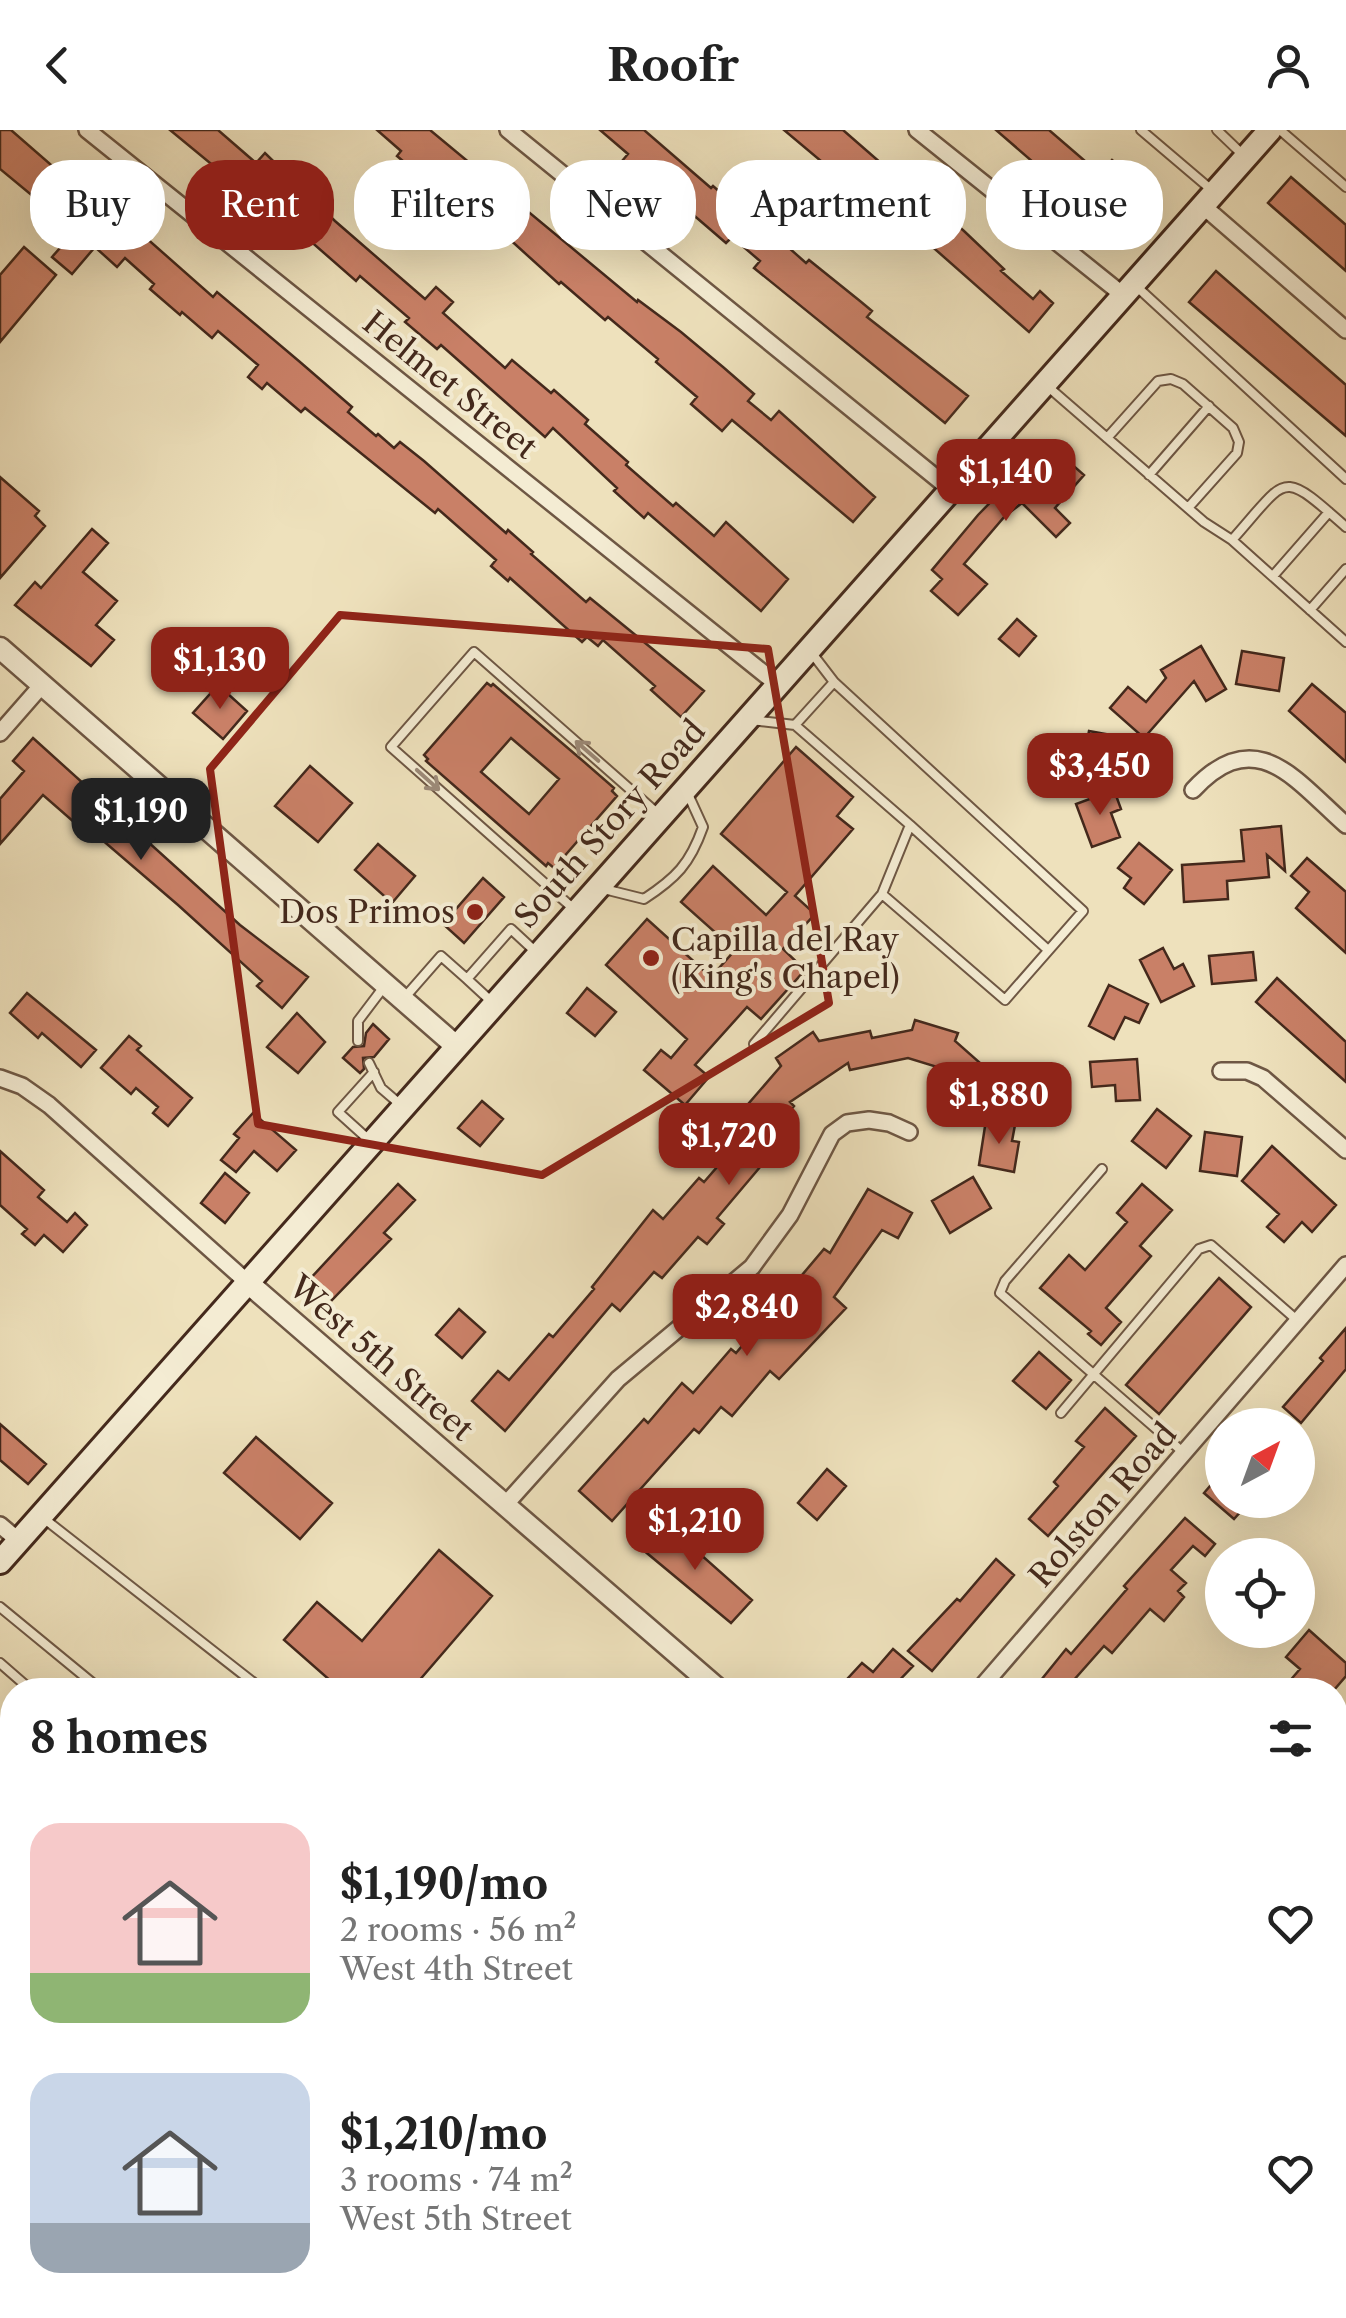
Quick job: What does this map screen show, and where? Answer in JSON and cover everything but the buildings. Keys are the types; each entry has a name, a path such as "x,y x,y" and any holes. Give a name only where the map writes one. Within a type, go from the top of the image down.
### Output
{"main road":[{"name":"South Story Road","path":"0,1562 1270,130"}],"street":[{"name":"Helmet Street","path":"86,130 777,684"},
{"path":"508,130 950,489"},
{"path":"917,130 1128,289"},
{"path":"1208,198 1346,330"},
{"path":"0,648 456,1046"},
{"path":"0,733 42,685"},
{"path":"1193,790 1213,768 1237,760 1275,762 1346,826"},
{"path":"1221,1071 1247,1071 1264,1078 1346,1150"},
{"name":"West 5th Street","path":"0,1078 22,1086 48,1105 705,1678"},
{"path":"504,1505 618,1379 752,1266 790,1215 832,1134 839,1128 868,1120 889,1123 909,1132"},
{"name":"Rolston Road","path":"989,1678 1346,1265"},
{"path":"0,1525 18,1541"}],"lane":[{"path":"1141,130 1208,198"},
{"path":"1217,130 1246,158"},
{"path":"1280,130 1346,186"},
{"path":"1128,289 1346,478"},
{"path":"1107,438 1158,381 1171,379 1183,384 1209,406 1234,428 1239,442 1236,453 1188,508"},
{"path":"1044,384 1188,508 1232,540 1346,642"},
{"path":"1149,474 1209,406"},
{"path":"1232,540 1277,489 1289,485 1303,490 1346,528"},
{"path":"1273,576 1329,512"},
{"path":"1310,610 1346,569"},
{"path":"809,648 834,682 1082,911 1005,1000 882,894"},
{"path":"576,911 391,747 474,652 660,816"},
{"path":"795,726 834,682"},
{"path":"746,720 795,726 1048,950"},
{"path":"598,887 644,899 674,880 696,850 703,827 685,788"},
{"path":"754,1044 882,894 910,825"},
{"path":"467,979 511,929 538,954"},
{"path":"403,1000 441,956 494,1004"},
{"path":"358,1041 358,1021 386,985"},
{"path":"371,1142 338,1112 371,1068 382,1088 402,1106"},
{"path":"1102,1168 1005,1281 1000,1293 1184,1453"},
{"path":"1062,1413 1200,1248 1211,1245 1298,1321"},
{"path":"41,1516 248,1678"},
{"path":"0,1607 86,1678"}],"highlighted area":[{"path":"340,615 768,649 829,1003 542,1175 258,1124 210,769"}],"place":[{"name":"Dos Primos","path":"475,912"},
{"name":"Capilla del Ray (King's Chapel)","path":"651,958"}]}
